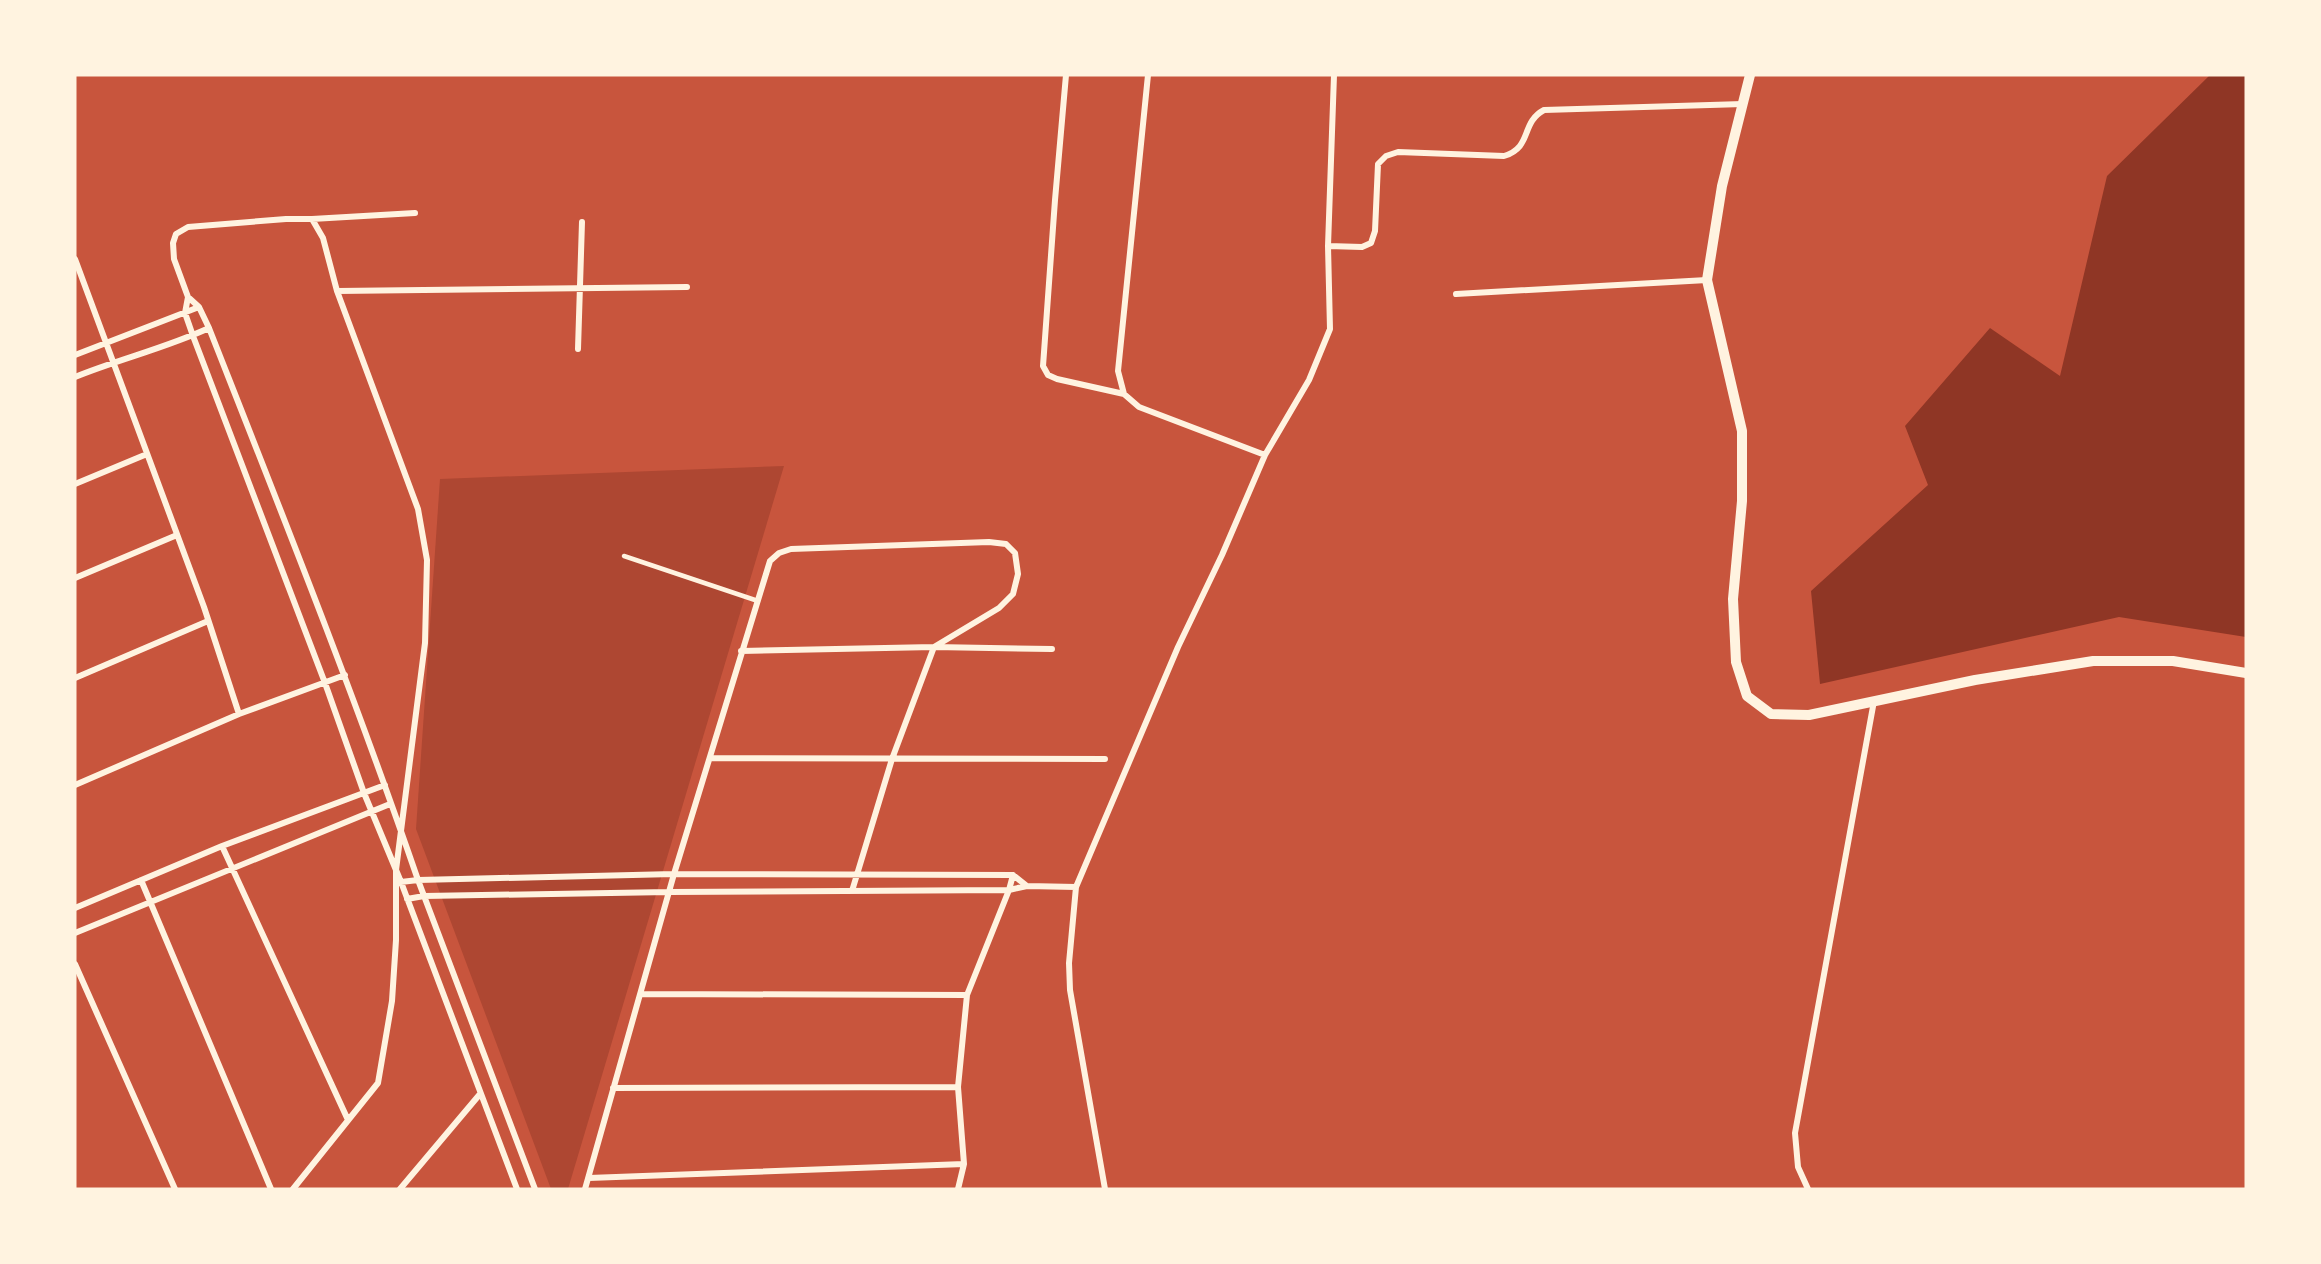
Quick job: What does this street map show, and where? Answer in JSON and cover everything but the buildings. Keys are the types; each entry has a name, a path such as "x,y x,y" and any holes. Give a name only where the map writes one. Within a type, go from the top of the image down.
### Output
{"street":[{"path":"1066,75 1043,366 1048,375 1057,379 1124,394 1139,407 1265,455"},
{"path":"1124,394 1118,371 1148,75"},
{"path":"1105,1189 1070,990 1069,963 1076,887 1178,646 1222,555 1265,455 1310,380 1329,329 1328,246 1334,75"},
{"path":"1750,75 1722,186 1707,280 1742,431 1742,501 1733,599 1736,662 1747,696 1771,714 1809,715 1975,680 2092,661 2173,660 2246,674"},
{"path":"1328,246 1362,247 1371,243 1375,231 1378,164 1386,156 1398,152 1504,156 1516,152 1525,140 1528,125 1534,116 1544,110 1744,104"},
{"path":"415,213 286,219 188,227 176,234 173,243 174,259 188,297 199,307 209,328 345,675 418,880 535,1189"},
{"path":"293,1189 378,1083 392,1001 396,940 396,870 425,643 427,560 418,509 337,291 323,238 312,219"},
{"path":"578,349 582,222"},
{"path":"75,259 208,621 239,714"},
{"path":"1456,294 1707,280"},
{"path":"337,291 687,287"},
{"path":"188,297 185,313 193,336 325,683 364,793 401,882 517,1189"},
{"path":"75,355 199,307"},
{"path":"75,377 112,362 193,336 209,328"},
{"path":"75,484 147,454"},
{"path":"75,578 177,535"},
{"path":"585,1189 674,874 770,561 779,553 791,549 989,542 1006,544 1015,554 1018,574 1013,594 999,608 934,647 892,759 852,891"},
{"path":"75,678 208,621"},
{"path":"741,651 934,647 1052,649"},
{"path":"75,786 239,714 345,675"},
{"path":"1808,1189 1798,1167 1795,1133 1874,701"},
{"path":"711,758 1105,759"},
{"path":"75,908 222,846 385,785"},
{"path":"75,933 390,804"},
{"path":"222,846 348,1120"},
{"path":"401,882 674,874 1013,875 1027,886"},
{"path":"958,1189 964,1164 958,1087 967,995 1013,875"},
{"path":"141,880 271,1189"},
{"path":"407,899 424,896 1009,890 1027,886 1076,887"},
{"path":"75,964 175,1189"},
{"path":"641,994 967,995"},
{"path":"613,1089 958,1087"},
{"path":"400,1189 480,1094"},
{"path":"589,1178 964,1164"},
{"path":"509,1189 513,1178"}],"lane":[{"path":"624,556 758,601"}],"shaded area":[{"path":"2210,75 2246,75 2246,637 2119,617 1820,684 1811,591 1928,485 1905,426 1990,328 2060,376 2107,176"},
{"path":"784,466 568,1189 551,1189 416,829 440,479"}]}
